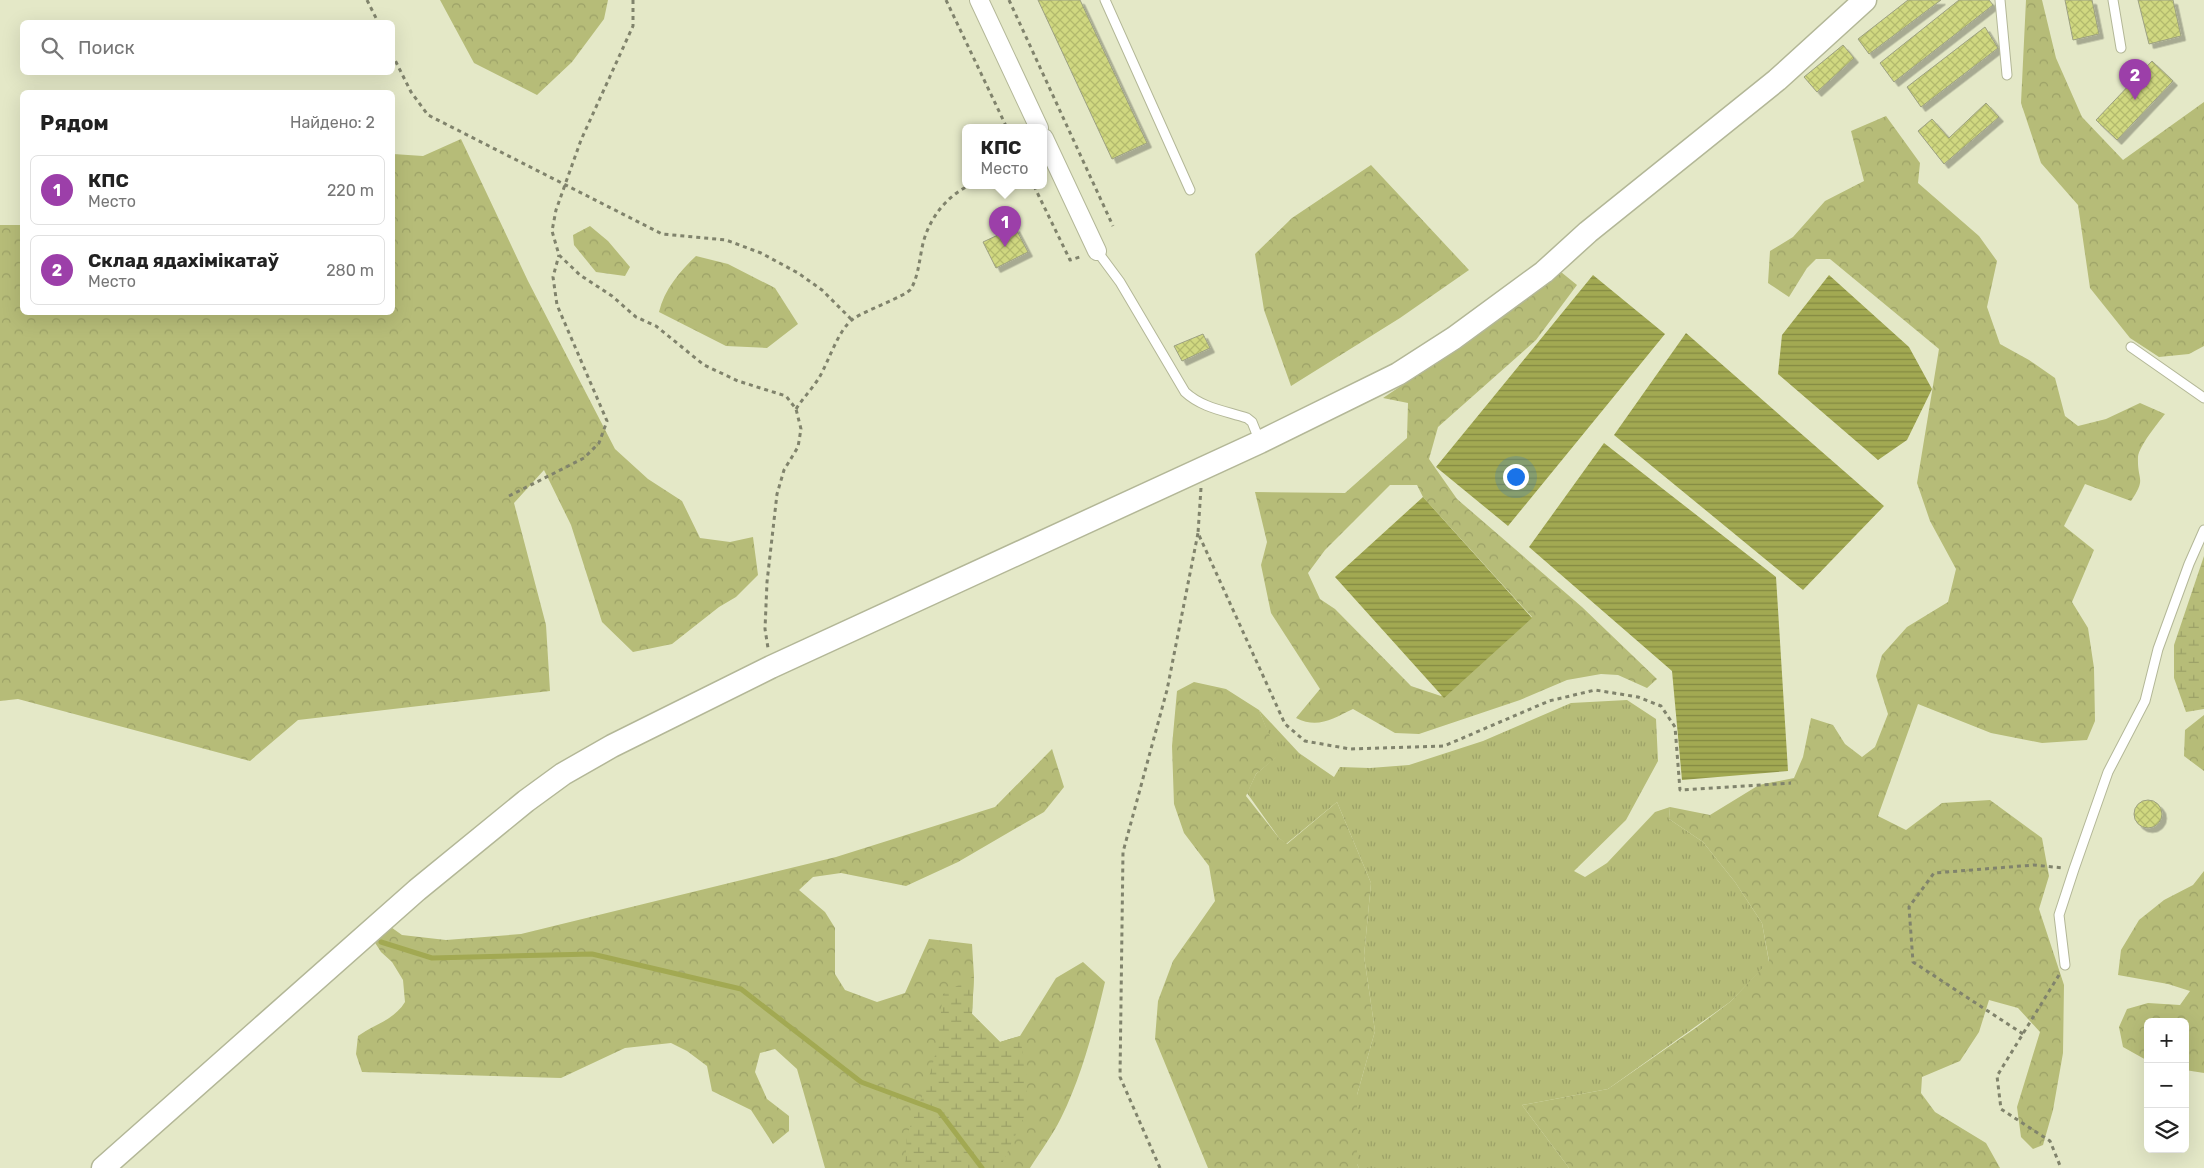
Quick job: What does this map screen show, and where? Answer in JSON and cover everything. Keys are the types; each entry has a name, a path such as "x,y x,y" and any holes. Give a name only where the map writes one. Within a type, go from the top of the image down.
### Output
{"street":[{"path":"979,0 1037,124"},
{"path":"103,1168 417,890 526,801 563,774 612,746 771,667 1260,442 1398,374 1454,338 1544,272 1588,232 1778,80 1865,0"},
{"path":"1047,144 1097,251"}],"lane":[{"path":"1105,0 1190,190"},
{"path":"2000,0 2007,75"},
{"path":"2113,0 2122,48"},
{"path":"1097,251 1120,282 1185,392 1206,406 1248,418 1252,422 1260,442"},
{"path":"2132,347 2204,398"},
{"path":"2065,965 2059,915 2108,772 2126,743 2145,701 2158,649 2189,564 2204,530"}],"path":[{"path":"367,0 377,20"},
{"path":"509,496 584,458 599,443 608,421 557,305 554,277 559,255 552,231 556,210 566,187 581,140 633,26 633,0"},
{"path":"946,0 1005,124"},
{"path":"1009,0 1113,226"},
{"path":"395,60 411,92 428,116 662,234 726,240 761,253 798,273 822,290 852,320"},
{"path":"796,409 818,378 837,342 852,320 873,307 909,291 917,276 922,246 933,219 953,194 962,189"},
{"path":"1035,189 1070,260 1097,251"},
{"path":"559,255 580,275 636,317 656,326 704,365 738,381 786,396 796,409 801,429 798,447 784,470 777,494 767,582 765,630 771,667"},
{"path":"1160,1168 1120,1077 1123,852 1167,690 1198,533 1203,468"},
{"path":"1198,533 1285,724 1305,741 1350,750 1444,746 1549,701 1595,690 1638,697 1661,706 1674,727 1680,790 1790,784"},
{"path":"2023,1034 1913,962 1909,906 1934,873 2034,865 2074,869"},
{"path":"2061,1168 2050,1141 2001,1109 1997,1076 2065,965"}],"green space":[{"path":"440,0 608,0 604,19 572,62 537,95 474,63"},
{"path":"2026,0 2042,0 2056,58 2082,117 2123,160 2204,102 2204,346 2189,354 2159,357 2130,338 2090,288 2078,205 2041,163 2021,103"},
{"path":"1886,116 1920,163 1918,183 1979,236 1997,261 1987,307 2000,344 2029,360 2055,378 2065,416 2078,426 2106,419 2140,403 2165,414 2139,452 2140,483 2131,501 2085,484 2064,526 2094,550 2072,602 2088,628 2094,668 2095,721 2087,740 2042,743 1991,733 1918,704 1878,816 1906,830 1942,803 1990,800 2042,838 2049,876 2039,909 2064,985 2063,1053 2053,1110 2043,1145 2033,1149 2021,1137 2017,1107 2040,1032 2018,1008 1989,1000 1979,1032 1960,1061 1922,1077 1921,1093 1935,1112 1986,1143 2000,1168 1569,1168 1522,1105 1608,1089 1730,1002 1769,961 1762,923 1735,882 1703,842 1669,819 1670,807 1710,815 1759,785 1794,778 1803,757 1811,718 1833,725 1845,744 1862,757 1875,747 1888,714 1876,676 1882,655 1907,627 1948,602 1956,569 1930,521 1917,483 1939,349 1830,259 1816,259 1807,268 1789,297 1768,283 1770,251 1793,237 1825,201 1864,181 1851,131"},
{"path":"461,139 528,281 615,449 648,479 682,501 700,538 730,542 753,537 758,575 736,597 719,607 672,644 633,652 602,622 571,525 544,470 514,503 546,625 550,691 298,720 250,761 18,699 0,701 0,225 20,225 20,315 395,315 395,154 423,156"},
{"path":"1371,165 1469,270 1400,318 1291,386 1264,310 1255,254 1292,218"},
{"path":"590,226 608,241 630,267 625,276 596,272 574,245 573,235"},
{"path":"696,256 728,264 775,288 798,324 767,348 726,346 659,312 673,281"},
{"path":"1561,272 1577,285 1536,340 1438,427 1429,459 1457,499 1582,607 1657,679 1647,688 1618,675 1601,674 1567,680 1520,700 1419,734 1395,733 1353,709 1318,723 1311,723 1296,718 1320,689 1271,613 1261,565 1267,542 1255,492 1345,493 1407,438 1408,403 1383,398 1447,355 1527,290","holes":["1390,485 1417,485 1423,497 1532,617 1441,696 1411,686 1335,609 1320,599 1308,573 1325,550"]},
{"path":"2204,556 2204,709 2186,712 2174,678 2174,645"},
{"path":"1194,682 1226,689 1259,710 1278,756 1256,774 1246,796 1279,838 1287,844 1337,802 1371,883 1364,956 1375,1031 1357,1095 1357,1164 1359,1168 1208,1168 1155,1039 1158,1001 1173,961 1215,901 1209,866 1184,833 1174,804 1172,746 1177,691"},
{"path":"1627,700 1656,719 1658,761 1626,820 1574,871 1585,877 1607,863 1655,812 1670,807 1669,819 1703,842 1735,882 1762,923 1769,962 1730,1002 1608,1089 1522,1105 1569,1168 1359,1168 1357,1164 1357,1095 1375,1031 1364,956 1371,883 1337,802 1286,844 1279,838 1247,793 1256,774 1277,756 1259,710 1299,753 1334,777 1340,767 1370,768 1409,765 1483,741 1571,703"},
{"path":"2204,715 2204,771 2184,756 2185,730"},
{"path":"1052,749 1064,787 1044,812 958,862 906,886 841,873 813,877 799,890 825,912 835,928 835,974 845,990 877,1002 905,993 929,939 972,944 974,976 972,1014 1000,1042 1020,1036 1056,978 1083,962 1105,982 1092,1034 1075,1086 1050,1138 1030,1168 825,1168 797,1069 775,1049 760,1053 755,1072 767,1099 789,1116 789,1131 773,1144 751,1110 712,1091 707,1066 687,1051 671,1043 625,1048 561,1078 362,1072 356,1054 358,1036 390,1018 405,1002 403,980 392,962 381,952 372,938 388,925 402,935 446,940 521,934 836,857 995,807"},
{"path":"2204,871 2204,1073 2189,1071 2189,1018 2144,1018 2144,1059 2123,1047 2119,1027 2127,1009 2148,1003 2180,1005 2190,991 2168,984 2118,975 2121,950 2139,920 2164,900 2193,885"},
{"path":"974,976 972,1014 1000,1042 1020,1036 1027,1080 1025,1115 1000,1168 905,1168 907,1135 928,1081 937,1048 943,994"}],"shaded area":[{"path":"1593,275 1665,334 1508,526 1436,467"},
{"path":"1829,275 1909,347 1932,389 1907,440 1878,460 1778,374 1782,335"},
{"path":"1686,333 1884,506 1803,590 1614,435"},
{"path":"1604,443 1776,577 1788,771 1682,780 1672,671 1529,547"},
{"path":"1423,497 1532,618 1444,698 1335,577"}],"building":[{"path":"1038,0 1080,0 1147,143 1112,159"},
{"path":"1908,0 1941,0 1869,54 1858,39"},
{"path":"1959,0 1989,0 1993,5 1894,82 1880,63"},
{"path":"2065,0 2092,0 2099,34 2073,40"},
{"path":"2138,0 2173,0 2181,36 2149,44"},
{"path":"1985,27 1998,48 1921,107 1907,87"},
{"path":"1843,45 1854,58 1817,92 1804,77"},
{"path":"2152,61 2173,81 2117,140 2096,120"},
{"path":"1986,103 1999,117 1944,164 1918,131 1932,119 1949,138"},
{"path":"1015,227 1028,252 996,268 983,242"},
{"path":"1203,334 1210,348 1182,361 1174,346"},
{"path":"2148,800 2158,804 2162,814 2158,824 2148,828 2138,824 2134,814 2138,804"}],"waterway":[{"path":"381,942 432,958 592,954 741,989 861,1082 939,1111 982,1168"}],"place":[{"name":"Склад ядахімікатаў","path":"2135,100"},
{"name":"КПС","path":"1005,247"}]}
